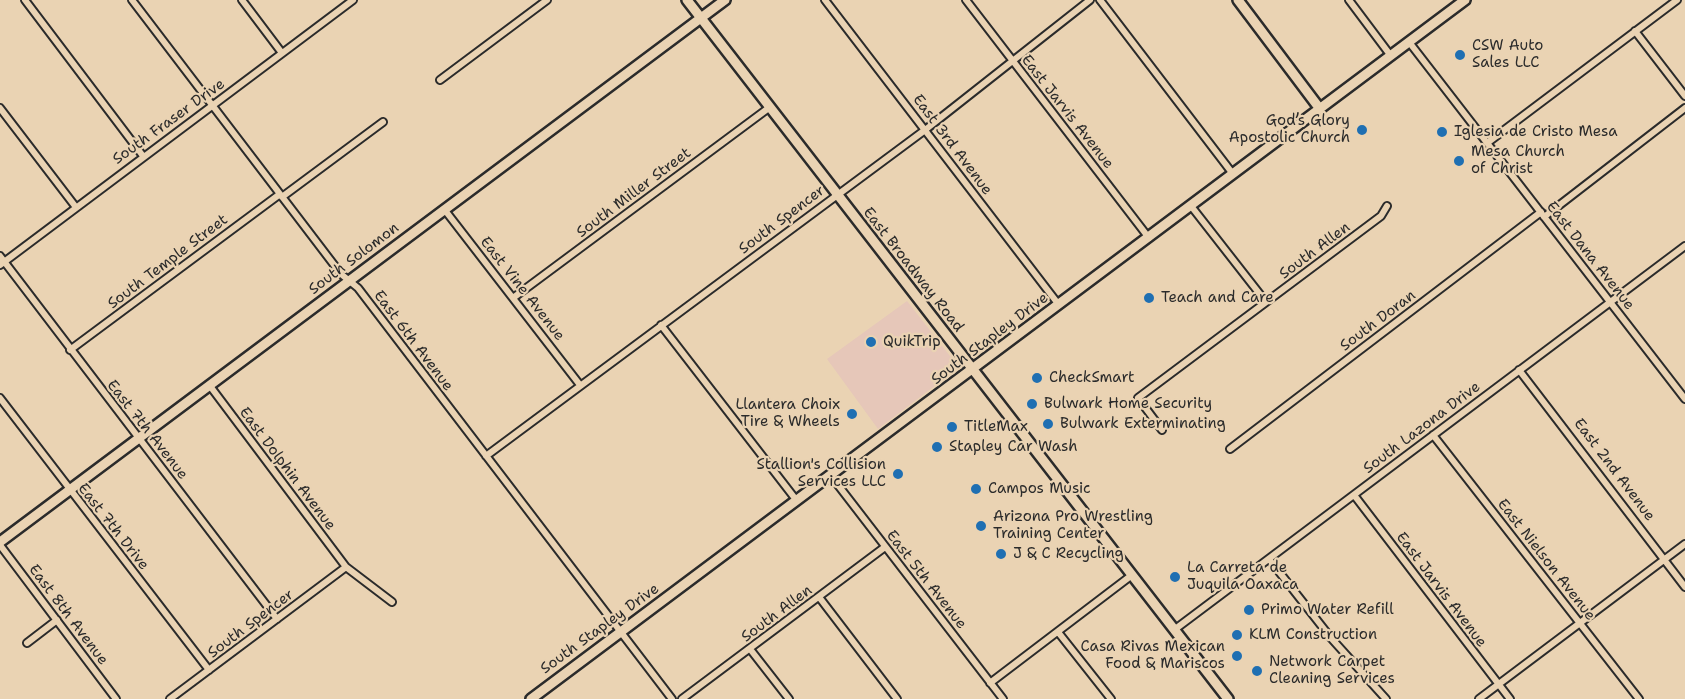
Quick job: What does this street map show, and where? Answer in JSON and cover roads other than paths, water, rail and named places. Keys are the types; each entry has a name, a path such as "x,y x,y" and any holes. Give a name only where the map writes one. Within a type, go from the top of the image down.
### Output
{"main road":[{"name":"East Broadway Road","path":"687,0 1228,699"},
{"name":"South Solomon","path":"0,543 725,0"},
{"path":"1238,0 1320,109"},
{"name":"South Stapley Drive","path":"531,699 972,371 1463,1"}],"street":[{"path":"25,0 143,156"},
{"path":"242,0 282,53"},
{"name":"South Fraser Drive","path":"1,261 351,0"},
{"path":"440,80 547,0"},
{"name":"East 3rd Avenue","path":"825,0 1059,305"},
{"name":"East Jarvis Avenue","path":"966,0 1149,238"},
{"name":"South Spencer","path":"486,456 925,130 1090,0"},
{"path":"1100,0 1233,174"},
{"path":"1349,0 1391,56"},
{"path":"1487,143 1677,0"},
{"name":"East 6th Avenue","path":"134,1 341,274 358,288 672,699"},
{"path":"1635,31 1685,96"},
{"name":"East Dana Avenue","path":"1409,42 1685,399"},
{"name":"South Miller Street","path":"513,298 770,107"},
{"path":"0,108 75,206"},
{"name":"South Doran","path":"1230,449 1685,108"},
{"name":"South Temple Street","path":"70,350 383,122"},
{"path":"1191,206 1266,302"},
{"name":"South Allen","path":"1162,430 1138,399 1381,216 1387,206"},
{"name":"East Vine Avenue","path":"444,209 580,385"},
{"name":"South Lazona Drive","path":"1174,630 1685,246"},
{"name":"East 7th Avenue","path":"1,261 277,619"},
{"path":"662,325 797,502"},
{"name":"East 2nd Avenue","path":"1520,370 1685,587"},
{"name":"East Dolphin Avenue","path":"210,386 346,567 392,602"},
{"name":"East 7th Drive","path":"0,398 209,670"},
{"name":"East Nielson Avenue","path":"1433,435 1639,699"},
{"name":"East 5th Avenue","path":"831,476 1003,699"},
{"name":"East Jarvis Avenue","path":"1353,495 1510,699"},
{"name":"East 8th Avenue","path":"0,543 116,699"},
{"path":"1479,699 1685,543"},
{"name":"South Allen","path":"682,699 885,548"},
{"path":"1269,559 1331,638 1386,699"},
{"name":"South Spencer","path":"170,699 346,567"},
{"path":"990,683 1132,575"},
{"path":"819,597 897,699"},
{"path":"27,643 57,620"},
{"path":"1058,632 1111,699"},
{"path":"750,649 789,699"}],"place":[{"name":"CSW Auto Sales LLC","path":"1460,55"},
{"name":"God’s Glory Apostolic Church","path":"1362,130"},
{"name":"Iglesia de Cristo Mesa","path":"1442,132"},
{"name":"Mesa Church of Christ","path":"1459,161"},
{"name":"Teach and Care","path":"1149,298"},
{"name":"QuikTrip","path":"871,342"},
{"name":"CheckSmart","path":"1037,378"},
{"name":"Bulwark Home Security","path":"1032,404"},
{"name":"Llantera Choix Tire & Wheels","path":"852,414"},
{"name":"Bulwark Exterminating","path":"1048,424"},
{"name":"TitleMax","path":"952,427"},
{"name":"Stapley Car Wash","path":"937,447"},
{"name":"Stallion's Collision Services LLC","path":"898,474"},
{"name":"Campos Music","path":"976,489"},
{"name":"Arizona Pro Wrestling Training Center","path":"981,526"},
{"name":"J & C Recycling","path":"1001,554"},
{"name":"La Carreta de Juquila Oaxaca","path":"1175,577"},
{"name":"Primo Water Refill","path":"1249,610"},
{"name":"KLM Construction","path":"1237,635"},
{"name":"Casa Rivas Mexican Food & Mariscos","path":"1237,656"},
{"name":"Network Carpet Cleaning Services","path":"1257,671"}]}
